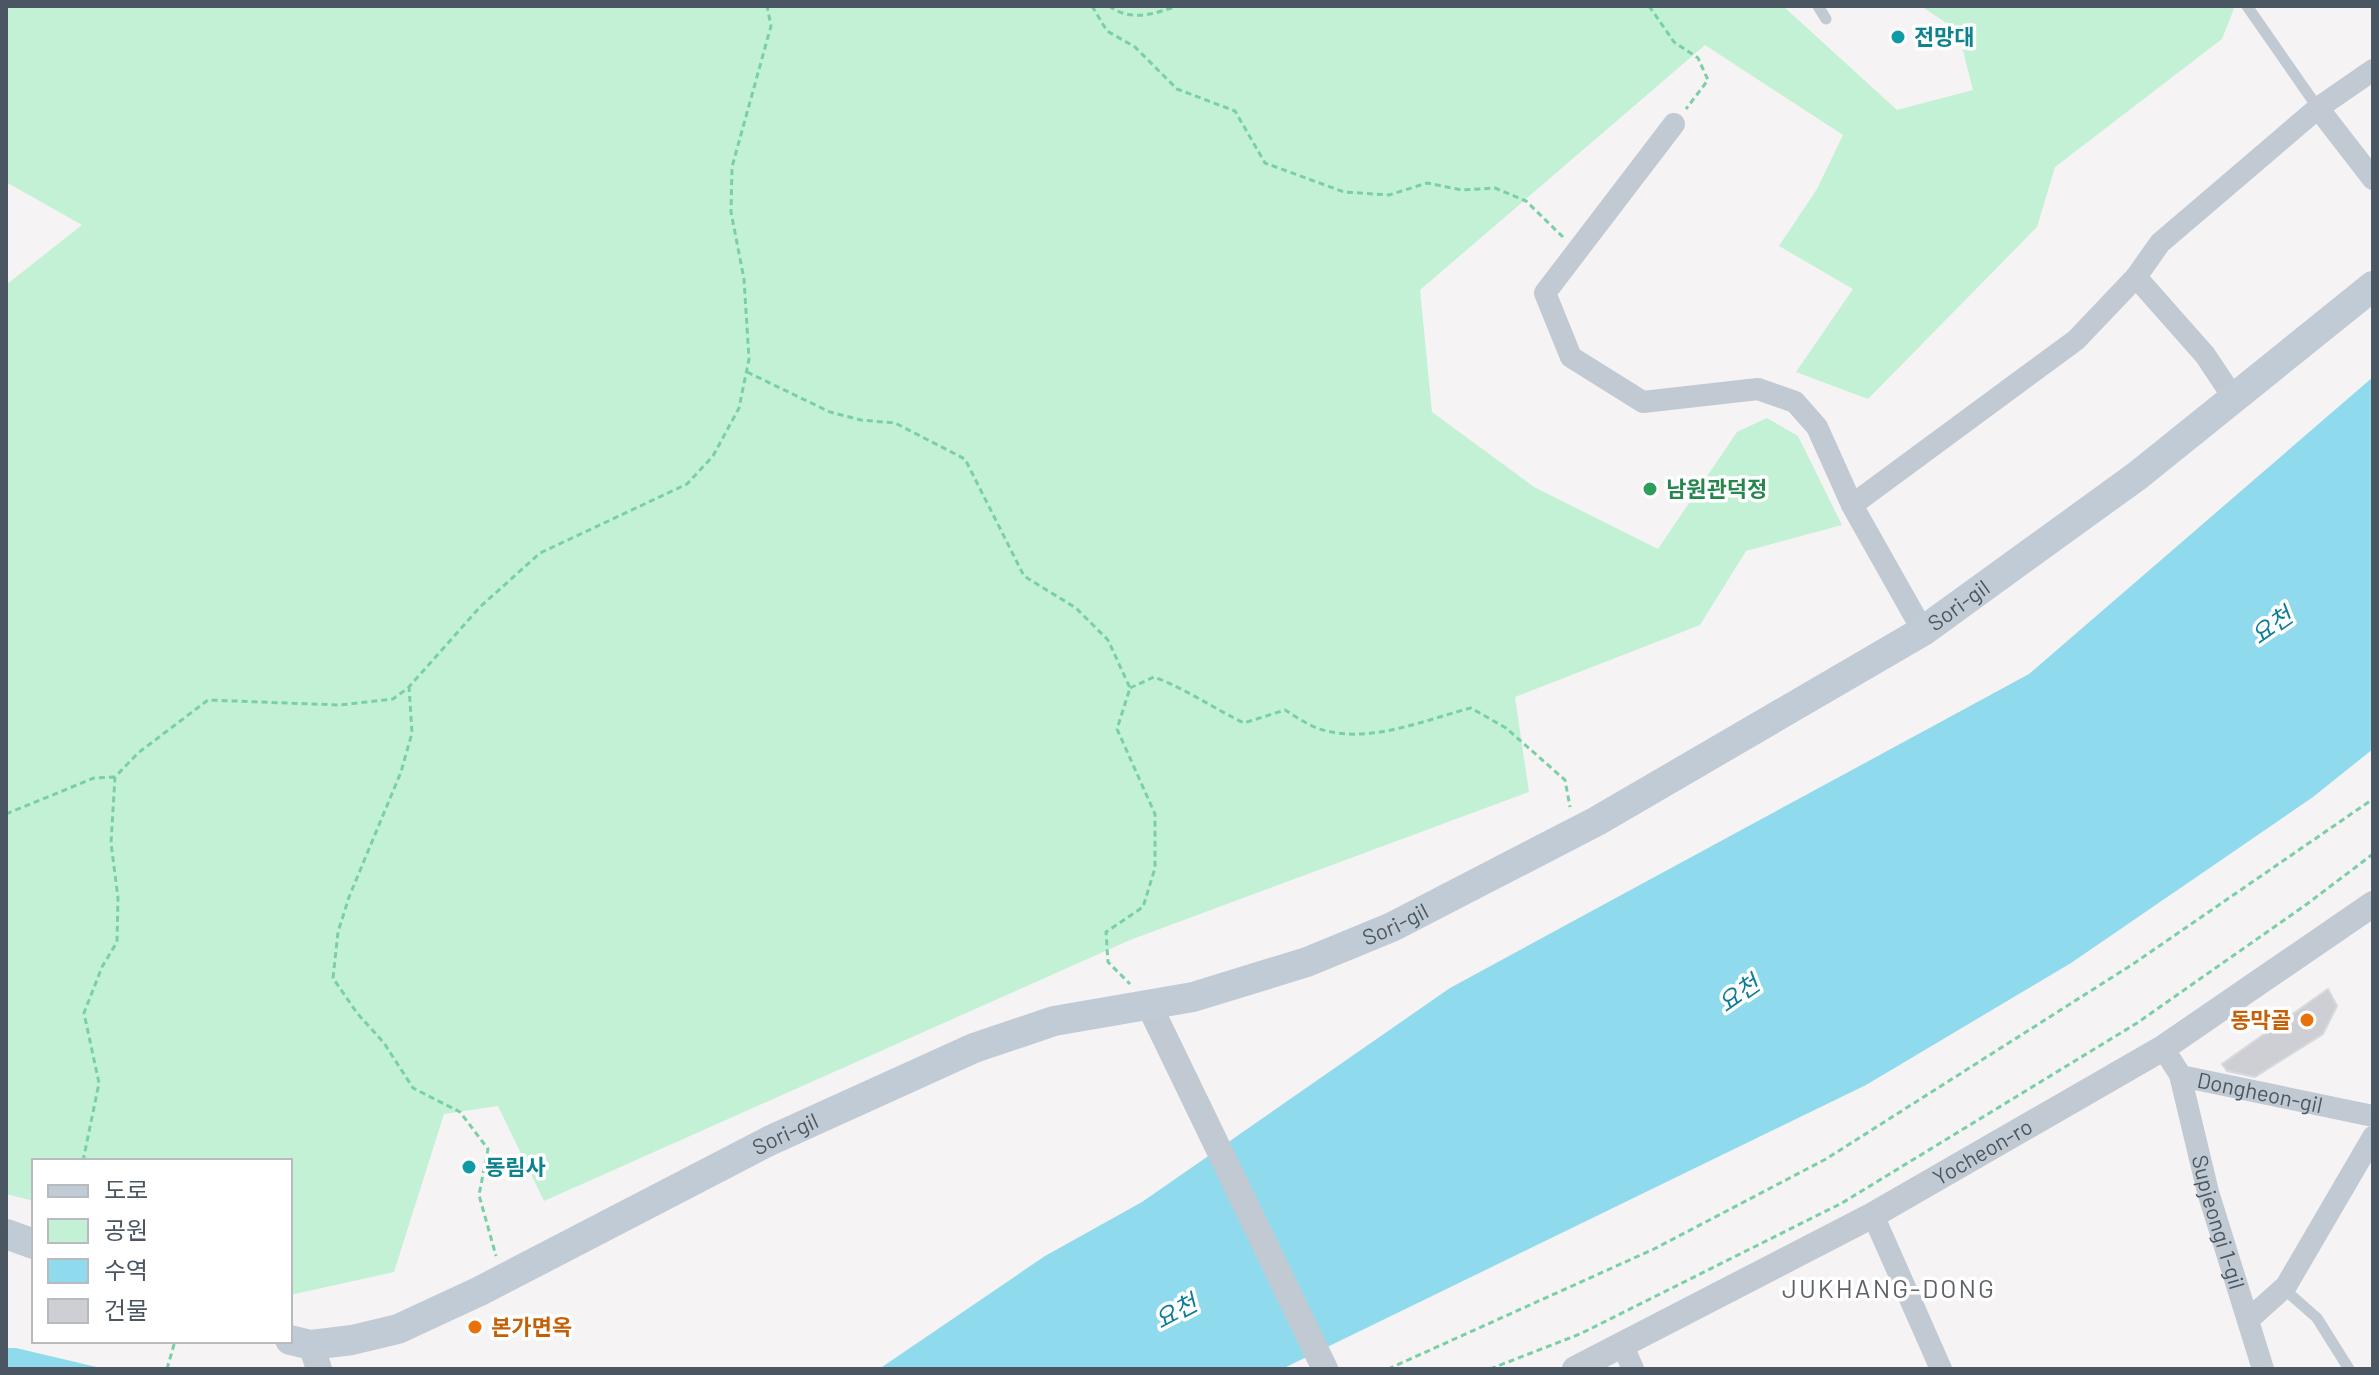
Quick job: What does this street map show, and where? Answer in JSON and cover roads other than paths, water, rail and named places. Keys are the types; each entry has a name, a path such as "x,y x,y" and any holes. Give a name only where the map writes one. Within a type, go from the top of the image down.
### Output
{"main road":[{"name":"Sori-gil","path":"307,1351 398,1329 503,1279 769,1141 974,1048 1054,1021 1193,997 1364,939 1583,828 1923,631 2039,549 2235,400 2373,286"},
{"path":"6,1234 32,1243"}],"street":[{"path":"1852,505 2076,340 2136,277 2160,243 2318,108 2373,70"},
{"path":"2318,108 2373,179"},
{"path":"1674,124 1545,293 1571,357 1643,402 1758,389 1795,402 1817,427 1852,505 1923,631"},
{"path":"2136,277 2205,355 2235,400"},
{"name":"Yocheon-ro","path":"1575,1369 1628,1358 2163,1048 2373,904"},
{"path":"1149,1005 1325,1369"},
{"name":"Dongheon-gil","path":"2163,1048 2180,1075 2373,1116"},
{"name":"Supjeongi 1-gil","path":"2180,1075 2208,1192 2263,1369"},
{"path":"2248,1320 2283,1288 2373,1137"},
{"path":"1873,1215 1941,1369"}],"lane":[{"path":"1818,6 1826,19"},
{"path":"2247,6 2318,108"},
{"path":"2283,1288 2317,1318 2349,1369"}],"water":[{"name":"요천","path":"2373,377 2373,749 2313,797 2071,963 1866,1085 1282,1369 879,1369 1045,1256 1142,1202 1450,988 2029,674"},
{"path":"6,1348 16,1348 105,1369 6,1369"}],"place":[{"name":"전망대","path":"1898,37"},
{"name":"남원관덕정","path":"1650,489"},
{"name":"동막골","path":"2307,1020"},
{"name":"동림사","path":"469,1167"},
{"name":"본가면옥","path":"475,1327"}],"district":[{"name":"JUKHANG-DONG","path":"1889,1289"}]}
